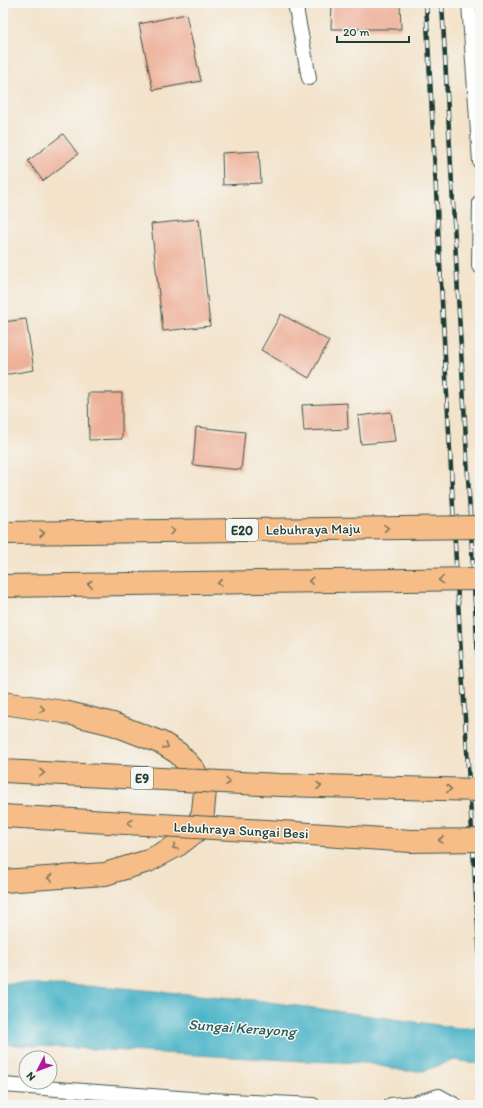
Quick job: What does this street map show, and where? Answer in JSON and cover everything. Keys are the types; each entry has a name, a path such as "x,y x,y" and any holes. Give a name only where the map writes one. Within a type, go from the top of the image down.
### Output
{"highway":[{"name":"Lebuhraya Maju","path":"3,533 480,527"},
{"path":"3,586 480,579"},
{"path":"3,703 64,712 113,724 162,743 178,753 194,770 205,790 203,812 195,832 178,845 148,861 105,874 3,881"},
{"name":"E9","path":"3,771 280,785 480,790"},
{"name":"Lebuhraya Sungai Besi","path":"3,816 259,830 411,841 480,840"}],"lane":[{"path":"295,3 309,78"},
{"path":"469,3 480,162"},
{"path":"479,266 480,202"},
{"path":"3,1085 192,1099 312,1105"},
{"path":"391,1105 415,1103 439,1096 455,1105"}],"water":[{"name":"Sungai Kerayong","path":"3,983 111,987 255,1000 459,1028 480,1028 480,1064 454,1060 423,1071 404,1071 367,1063 302,1061 3,1044"}],"building":[{"path":"332,3 400,3 401,29 331,29"},
{"path":"186,14 201,81 153,90 139,24"},
{"path":"63,134 78,154 43,181 28,161"},
{"path":"259,151 261,183 223,185 222,153"},
{"path":"199,219 210,326 163,331 151,224"},
{"path":"281,314 329,341 309,378 261,350"},
{"path":"26,319 34,370 3,375 3,322"},
{"path":"88,393 122,393 122,439 89,440"},
{"path":"347,403 348,429 304,431 302,405"},
{"path":"391,412 395,441 361,444 358,416"},
{"path":"196,427 245,432 241,470 193,465"}],"railway":[{"path":"426,3 460,637 480,961"},
{"path":"442,3 480,695"}]}
